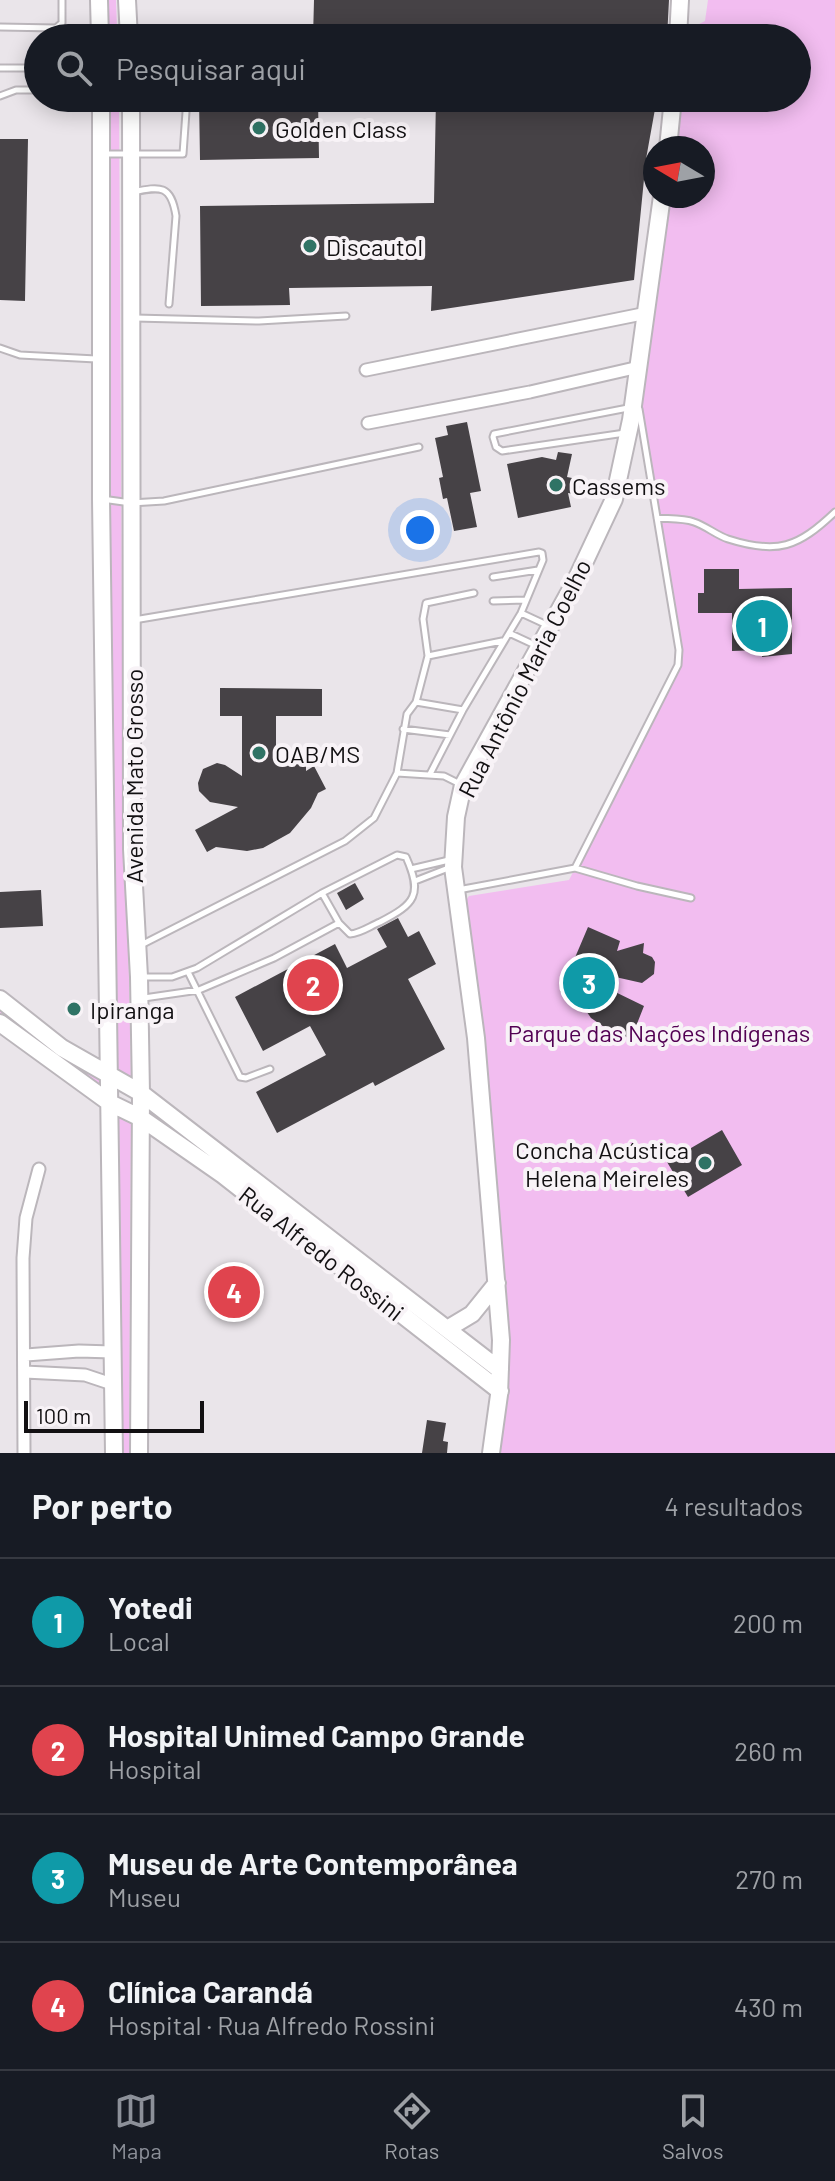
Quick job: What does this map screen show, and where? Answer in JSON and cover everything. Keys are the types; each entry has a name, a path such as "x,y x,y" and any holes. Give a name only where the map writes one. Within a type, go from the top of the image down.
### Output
{"main road":[{"path":"99,0 100,24"},
{"path":"127,0 128,24"},
{"path":"679,24 680,0"},
{"name":"Avenida Mato Grosso","path":"101,112 101,499 114,1453"},
{"name":"Avenida Mato Grosso","path":"131,112 132,849 140,998 141,1093 139,1453"},
{"path":"669,136 672,112"},
{"name":"Rua Antônio Maria Coelho","path":"491,1453 500,1391 501,1340 476,1038 453,863 456,817 463,785 576,580 614,499 633,407 660,208"},
{"path":"105,824 126,834 132,849"},
{"path":"0,999 74,1055 141,1093 500,1370"},
{"path":"3,1025 23,1029 36,1025"},
{"name":"Rua Alfredo Rossini","path":"3,1025 110,1103 141,1118 223,1175 500,1391"},
{"path":"74,1055 98,1049 108,1041"},
{"path":"447,1329 472,1314 497,1283"},
{"path":"112,1352 126,1359 141,1386"}],"street":[{"path":"366,370 647,313"},
{"path":"368,423 530,392 639,367"},
{"path":"24,1453 25,1232 39,1169"},
{"path":"26,1355 112,1352"},
{"path":"25,1372 85,1375 112,1384"}],"lane":[{"path":"61,24 62,0"},
{"path":"0,27 24,27"},
{"path":"0,68 24,68"},
{"path":"0,96 24,90"},
{"path":"101,154 183,154 186,112"},
{"path":"132,192 162,189 170,194 174,202 176,216 169,304"},
{"path":"132,318 259,321 346,316"},
{"path":"0,348 20,355 101,360"},
{"path":"575,868 678,665 679,650 635,389"},
{"path":"628,432 502,451 496,447 493,437 494,434 633,407"},
{"path":"101,499 131,503 164,501 419,447"},
{"path":"657,518 695,523 726,538 765,547 781,547 799,542 835,512"},
{"path":"133,620 539,552 543,560 521,613 463,710 430,774"},
{"path":"493,577 538,570"},
{"path":"136,947 345,841 374,818 397,773 403,729 407,714 416,702 428,656 423,619 426,603 474,593"},
{"path":"493,601 525,600"},
{"path":"521,613 549,627"},
{"path":"509,633 538,647"},
{"path":"428,656 503,641"},
{"path":"416,702 463,710"},
{"path":"403,729 450,735"},
{"path":"397,773 444,776 463,785"},
{"path":"139,977 172,977 188,972 322,893 397,855 406,857 415,881 413,899 406,909 357,933 346,933 322,893"},
{"path":"411,869 453,863"},
{"path":"415,881 453,863"},
{"path":"456,890 575,868 691,898"},
{"path":"140,998 199,990 274,958 339,923"},
{"path":"188,972 240,1077 246,1078 270,1069"}],"green space":[{"path":"101,0 116,0 117,24 101,24"},
{"name":"Parque das Nações Indígenas","path":"708,0 835,0 835,1453 499,1453 501,1395 464,903 469,896 569,880 680,665 641,400 667,208 715,208 715,136 675,136 678,112 811,112 811,24 699,24 705,21"},
{"path":"103,112 119,112 122,622 131,1082 113,1072"},
{"path":"0,1006 100,1080 99,1091 0,1020"},
{"path":"116,1111 131,1116 129,1453 116,1453"}],"building":[{"path":"314,0 669,0 668,24 313,24"},
{"name":"Golden Class","path":"199,112 318,112 319,158 200,160"},
{"path":"436,112 654,112 650,136 643,136 643,189 634,280 431,311 432,286 289,288 290,305 201,306 200,206 434,203"},
{"path":"0,139 28,139 25,301 0,300"},
{"path":"467,422 481,491 470,493 477,527 454,531 447,498 443,499 439,478 443,477 435,438 448,435 446,426"},
{"name":"Cassems","path":"558,452 572,454 567,477 577,479 574,494 568,493 571,507 518,518 507,464 542,457 556,460"},
{"path":"704,569 739,569 739,589 792,588 792,654 762,657 762,650 732,651 732,613 698,613 698,593 704,593"},
{"name":"OAB/MS","path":"220,688 322,689 322,716 276,716 276,757 306,758 306,771 314,766 326,789 318,793 311,808 290,833 263,848 247,851 216,847 207,852 195,830 238,807 210,802 199,791 198,783 203,769 217,763 242,776 242,716 220,716"},
{"path":"355,883 364,899 346,910 337,893"},
{"path":"41,890 43,926 0,928 0,892"},
{"path":"398,918 408,937 419,931 436,964 408,979 445,1049 375,1086 373,1082 277,1133 256,1092 326,1055 310,1026 263,1051 235,997 335,944 347,968 387,947 377,929"},
{"path":"588,927 620,941 617,951 644,943 643,953 655,962 654,974 642,983 571,967"},
{"path":"570,970 644,1006 631,1039 607,1029 591,1018 578,999 560,992"},
{"name":"Concha Acústica Helena Meireles","path":"722,1130 742,1165 688,1197 667,1162"},
{"path":"427,1420 446,1423 443,1441 448,1442 447,1453 422,1453"}],"place":[{"name":"Golden Class","path":"259,128"},
{"name":"Discautol","path":"310,246"},
{"name":"Cassems","path":"556,485"},
{"name":"Yotedi","path":"762,626"},
{"name":"OAB/MS","path":"259,753"},
{"name":"Museu de Arte Contemporânea","path":"589,983"},
{"name":"Hospital Unimed Campo Grande","path":"313,985"},
{"name":"Ipiranga","path":"74,1009"},
{"name":"Concha Acústica Helena Meireles","path":"705,1163"},
{"name":"Clínica Carandá","path":"234,1292"}]}
